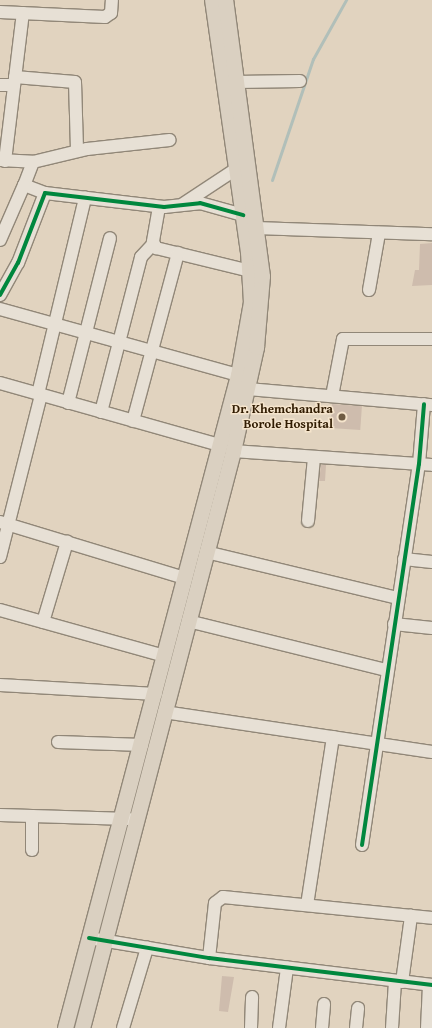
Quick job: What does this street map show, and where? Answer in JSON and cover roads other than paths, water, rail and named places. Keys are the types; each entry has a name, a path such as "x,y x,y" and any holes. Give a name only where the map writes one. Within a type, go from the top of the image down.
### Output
{"main road":[{"path":"82,1028 104,941 129,819 142,745 184,578 238,375 250,302 250,271 243,215 212,0"},
{"path":"65,1028 89,938 164,712 233,451 248,388 262,299 256,228 225,0"}],"street":[{"path":"0,12 105,17 111,14 112,0"},
{"path":"23,13 3,161 33,162 77,151 170,140"},
{"path":"0,85 15,81 75,82 77,151"},
{"path":"236,82 300,81"},
{"path":"0,240 33,162"},
{"path":"180,206 236,169"},
{"path":"24,185 44,193 159,207 200,203 243,215"},
{"path":"0,295 18,263 44,193"},
{"path":"0,557 4,523 40,394 85,198"},
{"path":"101,412 141,257 154,244 159,207"},
{"path":"256,228 432,234"},
{"path":"369,290 380,233"},
{"path":"68,402 110,238"},
{"path":"154,244 178,253 250,271"},
{"path":"133,421 178,253"},
{"path":"0,309 238,375"},
{"path":"332,396 343,339 432,339"},
{"path":"0,383 219,445"},
{"path":"248,388 428,405 375,743 362,845"},
{"path":"233,451 432,465"},
{"path":"308,521 314,457"},
{"path":"4,523 184,578"},
{"path":"43,622 67,542"},
{"path":"206,552 398,598"},
{"path":"404,559 432,562"},
{"path":"0,610 165,656"},
{"path":"188,621 386,670"},
{"path":"394,624 432,628"},
{"path":"0,685 156,694"},
{"path":"164,712 432,752"},
{"path":"307,905 332,737"},
{"path":"58,742 142,745"},
{"path":"0,815 129,819"},
{"path":"32,816 32,850"},
{"path":"209,958 215,903 220,897 432,918"},
{"path":"392,1028 411,916"},
{"path":"89,938 209,958 430,985 427,1028"},
{"path":"123,1028 146,948"},
{"path":"279,1028 287,968"},
{"path":"251,1028 252,997"},
{"path":"322,1028 324,1004"},
{"path":"356,1028 358,1008"}],"waterway":[{"path":"272,180 313,59 346,0"}],"place":[{"name":"Dr. Khemchandra Borole Hospital","path":"342,417"}]}
